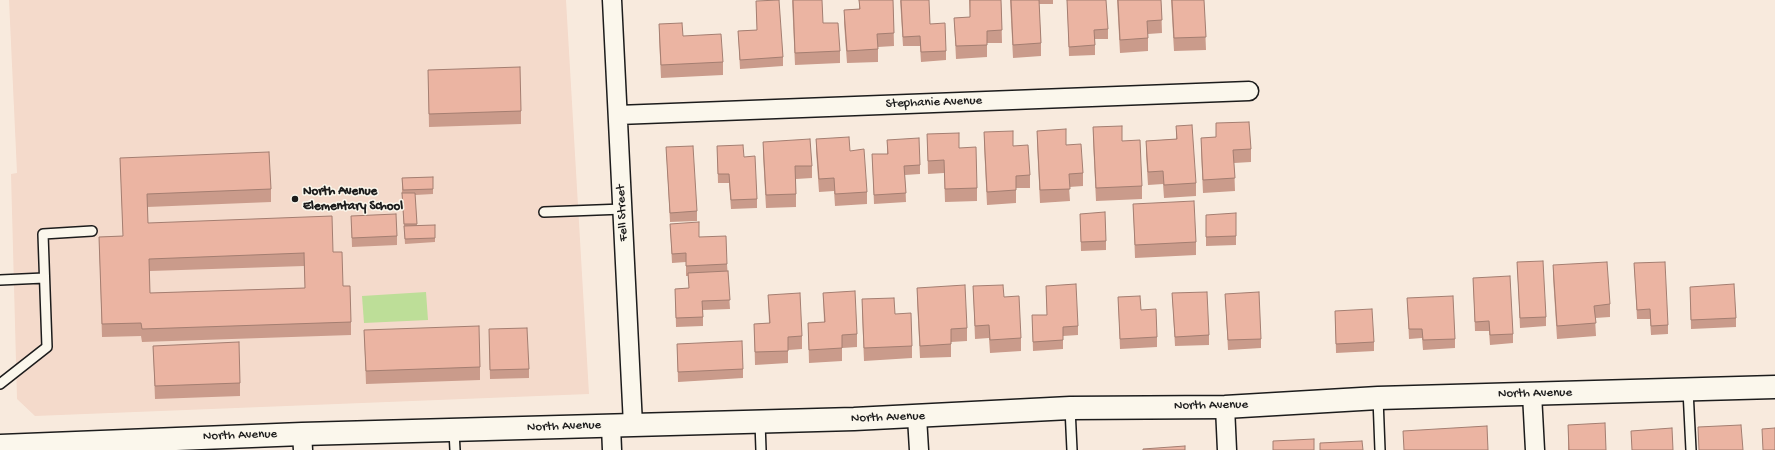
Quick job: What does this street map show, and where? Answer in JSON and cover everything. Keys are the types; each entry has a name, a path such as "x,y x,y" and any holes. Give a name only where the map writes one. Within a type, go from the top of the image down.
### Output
{"street":[{"name":"Fell Street","path":"612,0 633,425"},
{"name":"Stephanie Avenue","path":"618,115 1249,91"},
{"name":"North Avenue","path":"0,446 454,440 633,425 917,417 1070,408 1225,407 1378,398 1775,387"},
{"path":"1532,394 1535,450"},
{"path":"1225,407 1227,450"},
{"path":"917,417 919,450"},
{"path":"611,426 612,450"}],"lane":[{"path":"544,212 623,209"},
{"path":"0,384 47,347 43,234 92,231"},
{"path":"0,280 44,278"},
{"path":"1688,390 1691,450"},
{"path":"1378,398 1380,450"},
{"path":"1070,408 1072,450"},
{"path":"760,422 761,450"}],"shaded area":[{"name":"North Avenue Elementary School","path":"9,0 566,0 589,394 35,416 17,399 11,174 17,173"}],"green space":[{"path":"426,292 428,320 364,323 362,296"}],"building":[{"path":"779,0 783,57 740,60 738,31 757,30 756,1"},
{"path":"793,0 822,0 823,23 838,23 840,51 795,53"},
{"path":"859,0 893,0 894,33 877,34 878,49 847,51 844,10 860,9"},
{"path":"901,0 929,0 930,24 945,23 946,51 921,52 920,36 903,37"},
{"path":"970,0 1001,0 1002,30 987,31 987,45 956,46 954,18 970,17"},
{"path":"1011,0 1039,0 1041,43 1013,45"},
{"path":"1067,0 1106,0 1108,29 1094,30 1095,45 1069,47"},
{"path":"1118,0 1161,0 1162,20 1147,21 1148,38 1120,40"},
{"path":"1172,0 1204,0 1206,37 1174,38"},
{"path":"682,23 683,36 721,34 723,62 661,65 659,24"},
{"path":"520,67 521,111 429,114 428,70"},
{"path":"1249,122 1251,149 1233,150 1235,178 1203,180 1201,138 1216,137 1216,123"},
{"path":"1192,125 1196,183 1164,185 1163,171 1148,172 1146,141 1177,139 1176,126"},
{"path":"1122,126 1122,141 1140,140 1142,186 1096,188 1093,127"},
{"path":"1066,129 1066,145 1081,144 1083,173 1069,174 1070,189 1040,190 1037,131"},
{"path":"1013,131 1013,146 1028,145 1030,175 1016,176 1016,190 987,192 984,132"},
{"path":"959,133 959,148 976,147 977,188 945,189 944,160 928,161 927,134"},
{"path":"849,137 850,151 864,149 867,192 835,194 834,178 819,179 816,139"},
{"path":"919,138 920,165 904,166 906,193 874,195 872,154 888,154 887,140"},
{"path":"810,139 812,166 795,166 796,194 766,195 763,142"},
{"path":"743,145 744,157 755,156 757,199 731,200 729,174 718,174 717,146"},
{"path":"693,146 697,211 670,213 666,147"},
{"path":"269,152 271,189 147,194 148,223 332,216 333,252 342,252 343,286 350,286 351,322 142,329 141,323 102,324 99,237 123,236 120,158","holes":["304,253 305,288 150,293 149,259"]},
{"path":"433,177 433,189 403,190 402,178"},
{"path":"402,193 415,193 417,224 404,224"},
{"path":"1194,201 1196,242 1135,245 1133,204"},
{"path":"1105,212 1106,241 1081,242 1080,214"},
{"path":"1236,213 1236,236 1206,237 1206,215"},
{"path":"396,214 397,236 352,238 351,216"},
{"path":"699,222 699,237 726,236 727,264 686,266 686,253 672,254 670,224"},
{"path":"435,225 435,238 405,239 404,226"},
{"path":"1543,261 1546,317 1520,318 1517,262"},
{"path":"1607,262 1610,304 1594,306 1596,323 1557,326 1553,265"},
{"path":"1665,262 1668,325 1651,326 1650,309 1637,310 1634,263"},
{"path":"728,271 730,300 702,301 703,317 676,318 675,289 689,288 688,273"},
{"path":"1510,276 1513,334 1490,335 1489,321 1475,322 1473,278"},
{"path":"1076,284 1078,326 1063,327 1063,340 1033,342 1032,315 1047,315 1046,286"},
{"path":"1734,284 1736,318 1691,320 1690,287"},
{"path":"965,285 967,328 951,329 951,344 920,346 917,288"},
{"path":"1003,285 1004,297 1019,296 1021,338 990,340 989,325 975,326 973,286"},
{"path":"855,291 857,334 842,335 842,348 809,350 808,323 825,322 823,293"},
{"path":"1207,292 1209,335 1175,337 1172,293"},
{"path":"1259,292 1261,339 1228,340 1225,294"},
{"path":"800,293 802,336 788,337 788,351 755,352 754,324 770,323 768,295"},
{"path":"1140,296 1141,310 1156,309 1157,337 1120,339 1118,297"},
{"path":"1453,296 1455,339 1423,340 1422,329 1409,329 1407,298"},
{"path":"894,298 895,314 911,313 912,346 864,348 862,299"},
{"path":"1372,309 1374,342 1336,344 1335,311"},
{"path":"479,326 480,367 366,371 364,330"},
{"path":"527,328 529,369 490,370 489,329"},
{"path":"742,341 743,369 678,372 677,344"},
{"path":"239,342 240,383 155,386 153,346"},
{"path":"1605,423 1606,450 1569,450 1568,425"},
{"path":"1741,425 1743,450 1699,450 1698,427"},
{"path":"1487,426 1488,450 1404,450 1403,431"},
{"path":"1672,428 1673,450 1632,450 1631,431"},
{"path":"1775,428 1775,450 1763,450 1762,429"},
{"path":"1314,439 1314,450 1273,450 1273,441"},
{"path":"1362,441 1363,450 1320,450 1320,443"},
{"path":"1185,446 1185,450 1143,450 1143,449"}],"place":[{"name":"North Avenue Elementary School","path":"295,199"}]}
